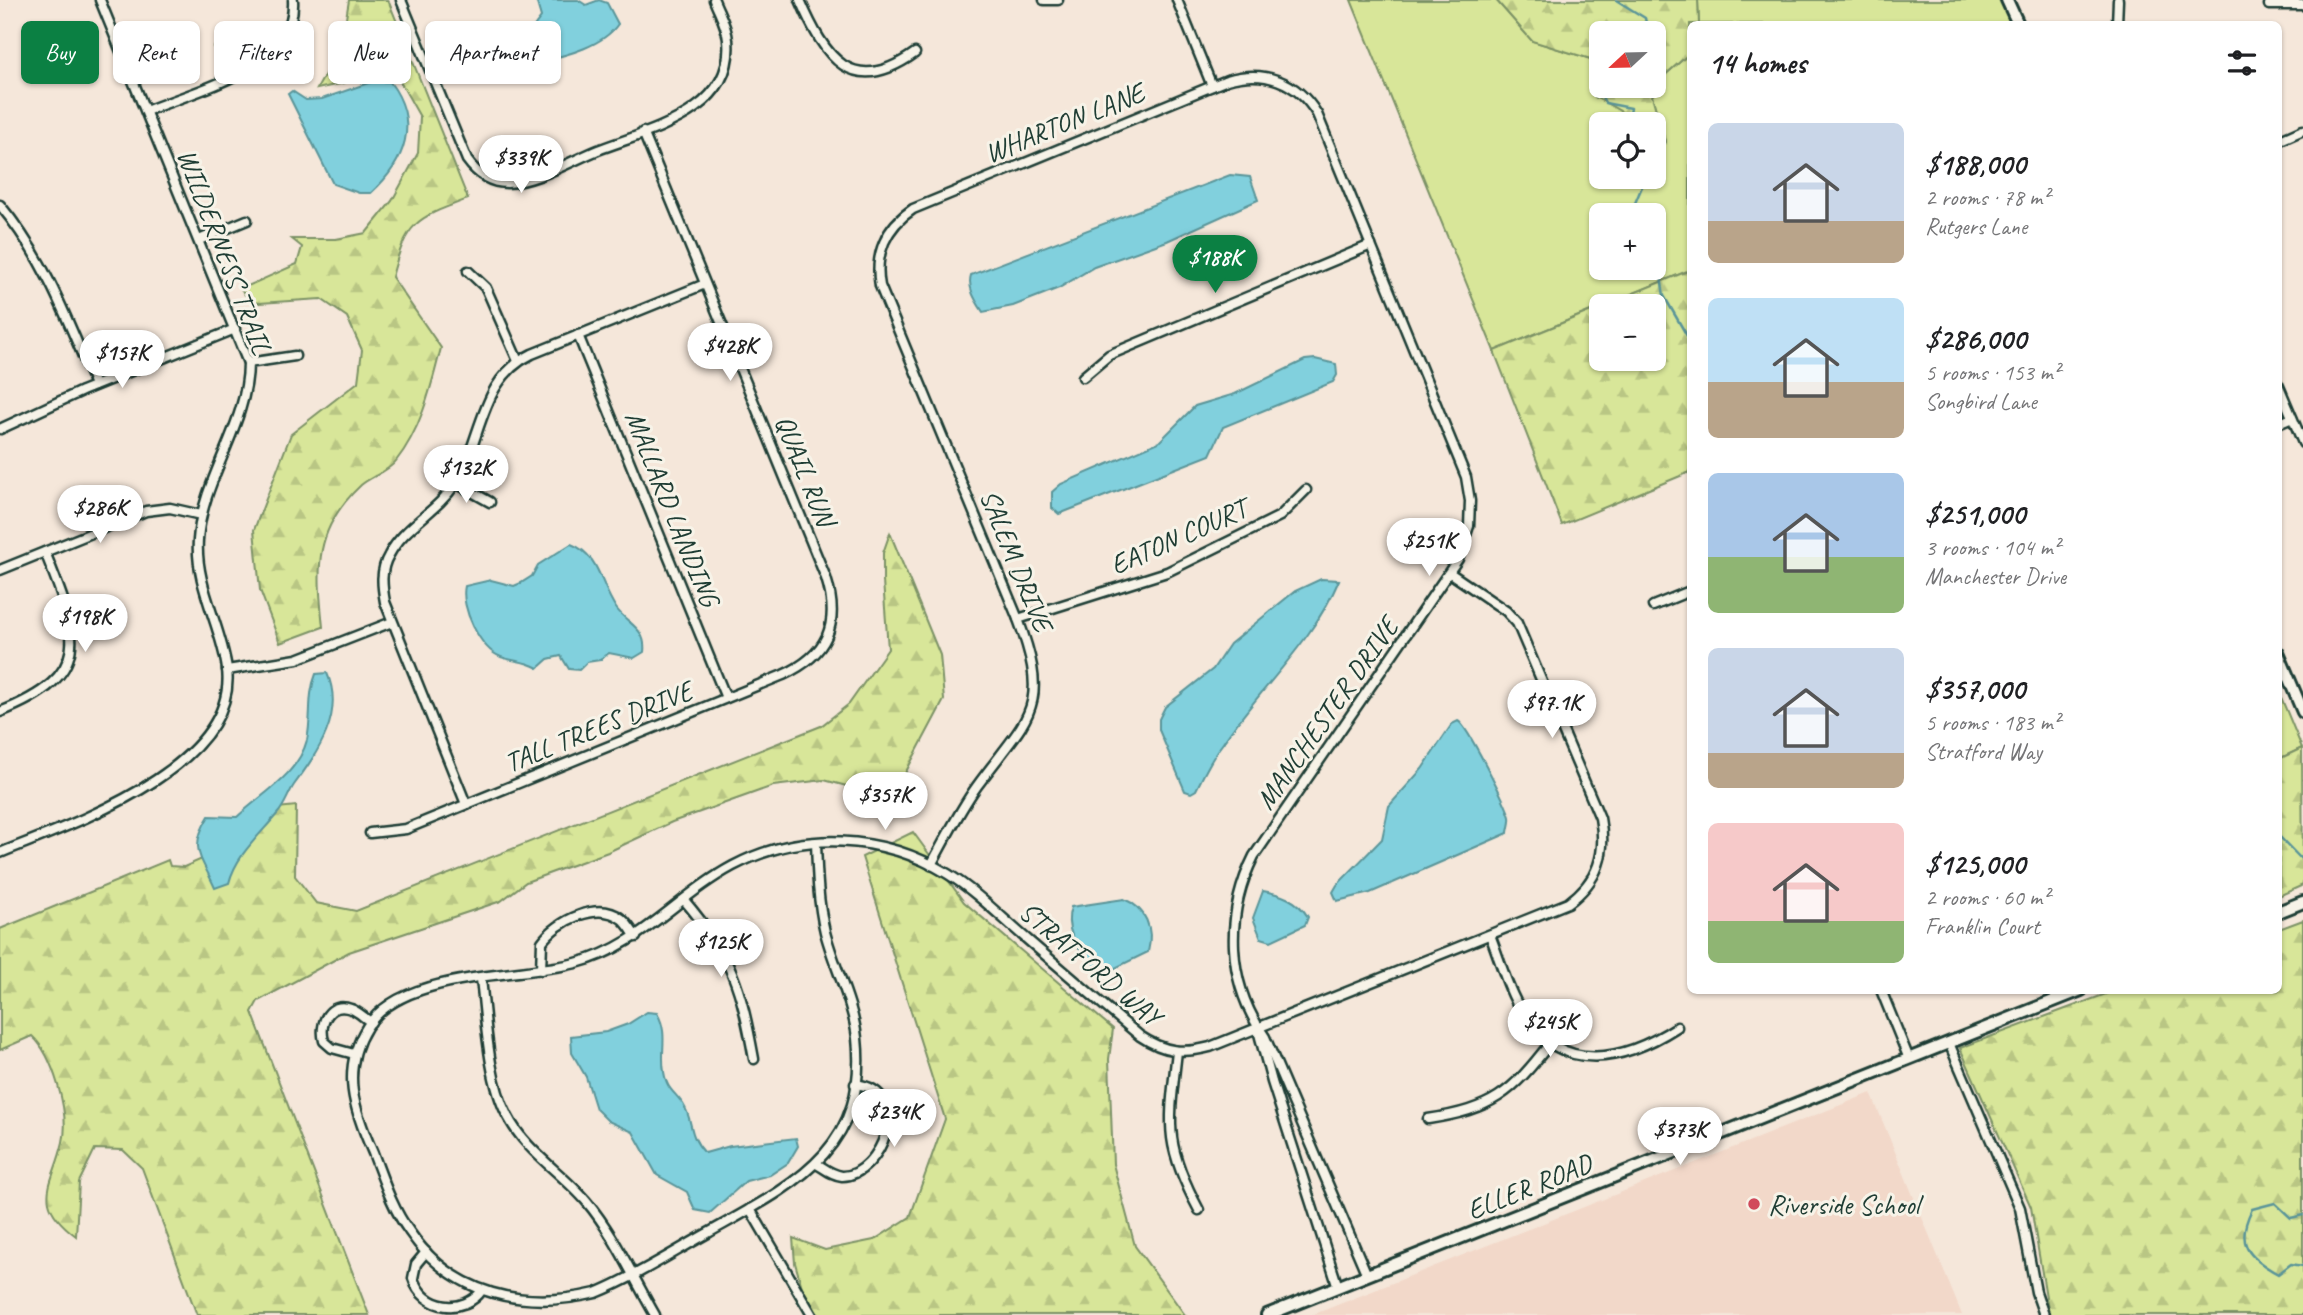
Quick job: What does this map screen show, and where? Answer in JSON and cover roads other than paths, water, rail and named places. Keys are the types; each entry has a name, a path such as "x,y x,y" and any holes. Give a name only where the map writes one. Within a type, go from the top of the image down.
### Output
{"street":[{"name":"WILDERNESS TRAIL","path":"0,853 110,807 198,748 220,716 226,696 227,670 199,565 201,515 244,397 248,363 100,0"},
{"path":"146,111 264,60 285,38 292,17 293,0"},
{"path":"401,0 467,160 483,176 497,182 519,181 697,108 714,93 725,73 728,41 714,0"},
{"path":"800,0 822,47 839,62 862,71 889,70 915,52"},
{"path":"1044,0 1058,0"},
{"path":"1177,0 1212,86"},
{"path":"2007,0 2017,21"},
{"path":"2117,21 2118,0"},
{"path":"2269,5 2303,5"},
{"name":"WHARTON LANE","path":"879,259 891,229 913,209 1236,77 1261,75 1292,87"},
{"name":"MANCHESTER DRIVE","path":"1292,87 1317,114 1466,477 1471,501 1464,547 1450,572 1254,856 1244,877 1233,919 1233,950 1239,976 1258,1027 1272,1082 1338,1287"},
{"path":"2282,139 2303,130"},
{"name":"QUAIL RUN","path":"643,132 826,578 833,609 828,634"},
{"path":"0,205 39,260 54,288 95,385"},
{"path":"198,240 247,220"},
{"path":"1083,377 1109,355 1370,245"},
{"name":"SALEM DRIVE","path":"879,259 879,278 886,302 1032,659 1034,696 1023,726 962,808 931,865"},
{"path":"468,271 486,288 518,361"},
{"path":"467,804 391,622 382,588 389,553 456,483 492,392 504,373 518,361 705,284"},
{"path":"0,429 95,385 235,329"},
{"name":"MALLARD LANDING","path":"578,335 726,698"},
{"path":"248,363 295,356"},
{"path":"2282,394 2303,443"},
{"path":"2282,422 2292,418"},
{"path":"456,483 490,502"},
{"name":"EATON COURT","path":"1018,620 1144,581 1178,567 1280,516 1306,490"},
{"path":"0,570 146,511 170,508 201,515"},
{"path":"0,712 44,691 60,673 70,653 73,640 69,615 45,552"},
{"name":"STRATFORD WAY","path":"371,1022 383,1009 407,994 584,961 636,937 720,873 745,860 786,846 816,842 837,841 881,846 931,865 972,892 1140,1036 1153,1045 1177,1052 1210,1046 1568,903 1595,877 1604,838 1600,818 1517,623 1506,611 1450,572"},
{"path":"1653,606 1687,592"},
{"path":"227,670 298,659 391,622"},
{"name":"TALL TREES DRIVE","path":"370,833 406,829 797,668 820,649 828,634"},
{"path":"2282,662 2303,712"},
{"path":"354,1055 332,1048 324,1041 321,1031 323,1020 329,1012 343,1007 371,1022 354,1055 351,1093 363,1130 400,1216 426,1252 451,1273 482,1290 524,1301 568,1300 596,1293 632,1276 785,1189 817,1164 840,1134 852,1102 857,1036 825,931 816,842"},
{"path":"684,900 714,938 735,975 754,1059"},
{"path":"2282,910 2302,903"},
{"path":"541,970 542,942 558,925 576,917 597,913 616,915 624,920 636,937"},
{"path":"1490,935 1522,1013 1550,1043 1586,1057 1623,1055 1677,1027"},
{"path":"481,979 496,1082 507,1115 525,1143 585,1200 654,1315"},
{"path":"1883,994 1909,1059"},
{"name":"ELLER ROAD","path":"1267,1315 2071,994"},
{"name":"MANCHESTER DRIVE","path":"1258,1027 1265,1037 1367,1275"},
{"path":"1428,1119 1467,1111 1503,1095 1520,1082 1550,1043"},
{"path":"1949,1043 2020,1208 2036,1292 2045,1315"},
{"path":"1177,1052 1170,1140 1181,1176 1199,1210"},
{"path":"817,1164 836,1175 852,1174 868,1163 880,1145 888,1119 885,1099 877,1090 855,1084"},
{"path":"750,1209 812,1315"},
{"path":"426,1252 416,1264 412,1278 424,1297 434,1305 454,1312 464,1310 477,1301 482,1290"}],"water":[{"path":"536,0 578,0 586,5 599,0 607,3 618,24 594,44 561,56 561,21 538,21 541,17"},
{"path":"365,84 391,84 399,97 405,112 405,140 393,168 371,193 359,193 333,184 288,94 292,91 306,100 322,99"},
{"path":"1230,175 1250,177 1258,200 1167,241 1094,267 1059,288 1013,306 983,312 975,299 970,285 971,275"},
{"path":"1315,359 1336,364 1337,375 1333,382 1223,427 1210,455 1059,514 1052,508 1052,492 1061,484 1159,442 1195,406 1235,394 1305,360"},
{"path":"571,544 581,549 594,563 616,608 642,637 644,652 634,658 609,653 600,660 587,662 579,670 569,669 561,656 548,659 538,668 493,653 473,626 464,595 465,586 491,580 514,586 532,576 538,565"},
{"path":"1321,579 1339,580 1315,624 1219,748 1196,790 1191,793 1185,791 1159,730 1159,719 1165,707 1213,669 1230,644 1295,591"},
{"path":"327,673 333,703 331,718 320,746 280,810 237,863 229,883 215,888 199,852 199,837 203,827 209,816 237,817 278,783 296,764 307,740 316,674"},
{"path":"1458,721 1478,750 1502,797 1510,817 1508,833 1370,893 1337,901 1333,892 1337,885 1382,839 1389,806 1422,769 1452,724"},
{"path":"1263,891 1283,896 1299,906 1308,917 1305,925 1271,941 1261,938 1253,918"},
{"path":"1124,899 1138,908 1146,920 1150,935 1148,952 1103,974 1097,973 1075,942 1069,926 1071,907"},
{"path":"647,1012 657,1013 661,1021 665,1078 683,1104 693,1134 705,1153 730,1146 796,1138 798,1146 788,1163 770,1175 746,1181 710,1213 695,1210 687,1192 657,1175 633,1132 608,1121 596,1109 586,1077 572,1053 571,1036 606,1032 628,1024"}],"waterway":[{"path":"1616,0 1646,21"},
{"path":"1603,98 1605,103 1631,108 1630,112"},
{"path":"1635,203 1641,189"},
{"path":"1662,280 1664,296 1687,336"},
{"path":"2282,839 2303,861"},
{"path":"2303,1215 2291,1218 2275,1203 2252,1209 2245,1231 2247,1248 2267,1268 2278,1274 2291,1264 2303,1266"}],"place":[{"name":"Riverside School","path":"1754,1204"}]}
